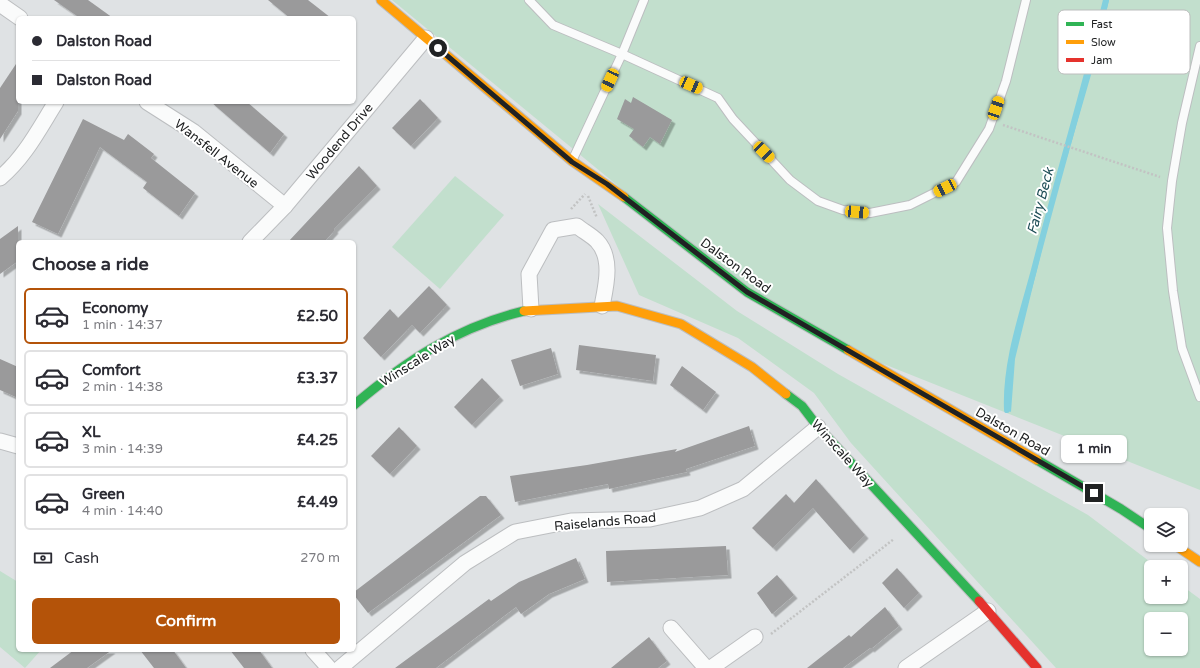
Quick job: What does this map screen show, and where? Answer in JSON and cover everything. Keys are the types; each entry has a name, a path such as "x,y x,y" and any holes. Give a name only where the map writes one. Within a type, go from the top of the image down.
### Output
{"main road":[{"name":"Dalston Road","path":"380,0 532,130 572,162 607,184 747,292 1121,509 1144,524"},
{"name":"Winscale Way","path":"356,403 391,374 446,339 502,316 531,308 618,306 681,324 752,367 802,406 818,427 988,611 1037,668"},
{"path":"1185,552 1200,562"}],"street":[{"path":"0,4 17,16"},
{"name":"Woodend Drive","path":"252,240 285,206 426,38"},
{"path":"0,178 14,166 55,104"},
{"name":"Wansfell Avenue","path":"150,104 194,132 285,206"},
{"path":"531,308 530,274 553,230 577,226 597,242 606,256 607,280 602,306"},
{"name":"Raiselands Road","path":"340,668 465,563 515,532 571,521 650,519 700,508 743,489 818,427"},
{"path":"0,441 16,445"},
{"path":"906,668 988,611"},
{"path":"671,628 706,668"},
{"path":"711,668 755,637"},
{"path":"315,652 329,668"}],"lane":[{"path":"529,0 553,25 622,54 718,98 733,119 790,180 818,201 843,210 870,213 910,205 956,182 989,129 1006,81 1026,0"},
{"path":"572,162 622,54 644,0"},
{"path":"1200,46 1182,123 1172,181 1167,228 1172,291 1182,348 1200,397"}],"path":[{"path":"992,121 1172,181"},
{"path":"755,637 769,636 910,527"}],"green space":[{"path":"392,0 1200,0 1200,490 846,349 747,292"},
{"path":"455,176 504,215 440,289 392,247"},
{"path":"598,204 737,311 838,374 1088,515 1148,560 1144,560 1144,604 1188,604 1188,590 1200,599 1200,668 1056,668 851,443 814,393 738,338 639,295"},
{"path":"0,571 16,581 16,652 39,652 25,668 0,647"}],"water":[{"path":"1106,0 1109,0 1107,10 1103,10"},
{"path":"1087,74 1091,74 1071,144 1068,143"},
{"path":"1065,150 1069,151 1057,188 1015,359 1011,412 1007,410 1007,405 1012,356"}],"building":[{"path":"54,0 88,0 110,16 77,16"},
{"path":"268,0 308,0 328,16 288,16"},
{"path":"16,64 16,104 18,104 18,111 0,139 0,88"},
{"path":"633,97 672,120 660,144 650,137 643,147 629,136 634,129 617,119 625,99 631,103"},
{"path":"420,99 438,118 411,146 392,128"},
{"path":"213,104 249,104 284,134 270,153"},
{"path":"83,119 124,140 128,134 154,154 151,158 195,193 179,216 143,188 147,182 100,147 58,234 32,222"},
{"path":"359,166 377,186 334,229 335,230 326,240 290,240"},
{"path":"18,226 18,240 16,240 16,262 0,274 0,239"},
{"path":"429,286 447,305 420,333 412,325 381,357 363,338 390,309 398,318"},
{"path":"579,345 656,355 653,381 576,370"},
{"path":"551,348 558,374 520,386 511,360"},
{"path":"0,359 16,366 16,397 0,390"},
{"path":"682,366 716,392 703,410 670,385"},
{"path":"482,378 500,397 472,425 454,407"},
{"path":"749,426 755,446 686,469 687,472 609,489 608,484 515,502 510,476 587,465 677,449 675,452"},
{"path":"399,427 417,446 390,474 371,456"},
{"path":"816,479 865,535 850,550 813,508 773,548 752,528 786,494 794,503"},
{"path":"480,496 486,496 501,515 368,613 356,598 356,590"},
{"path":"726,546 728,575 607,582 606,551"},
{"path":"576,558 585,579 549,594 521,614 516,607 436,668 395,668 489,599 491,601 519,582"},
{"path":"897,568 919,593 904,608 882,583"},
{"path":"777,575 794,595 772,614 757,593"},
{"path":"885,607 899,626 871,649 870,648 843,668 807,668 849,635 851,637"},
{"path":"649,637 667,661 658,668 611,668"},
{"path":"71,652 109,652 87,668 50,668"},
{"path":"142,652 174,652 186,668 154,668"},
{"path":"232,652 260,652 272,668 244,668"}],"waterway":[{"name":"Fairy Beck","path":"1104,10 1106,0"},
{"name":"Fairy Beck","path":"1007,410 1007,392 1015,339 1087,74"}],"traffic: fast":[{"path":"624,197 747,292 848,350"},
{"path":"356,403 413,360 454,336 476,326 524,311"},
{"path":"786,394 802,406 818,427 979,601"},
{"path":"1037,460 1121,509 1144,524"}],"traffic: slow":[{"path":"381,0 572,161 624,197"},
{"path":"524,311 617,306 681,324 752,367 786,394"},
{"path":"848,350 1037,460"},
{"path":"1185,552 1200,562"}],"traffic: jam":[{"path":"979,601 1037,668"}],"route":[{"path":"438,48 532,130 572,162 607,184 747,292 1094,493"}]}
